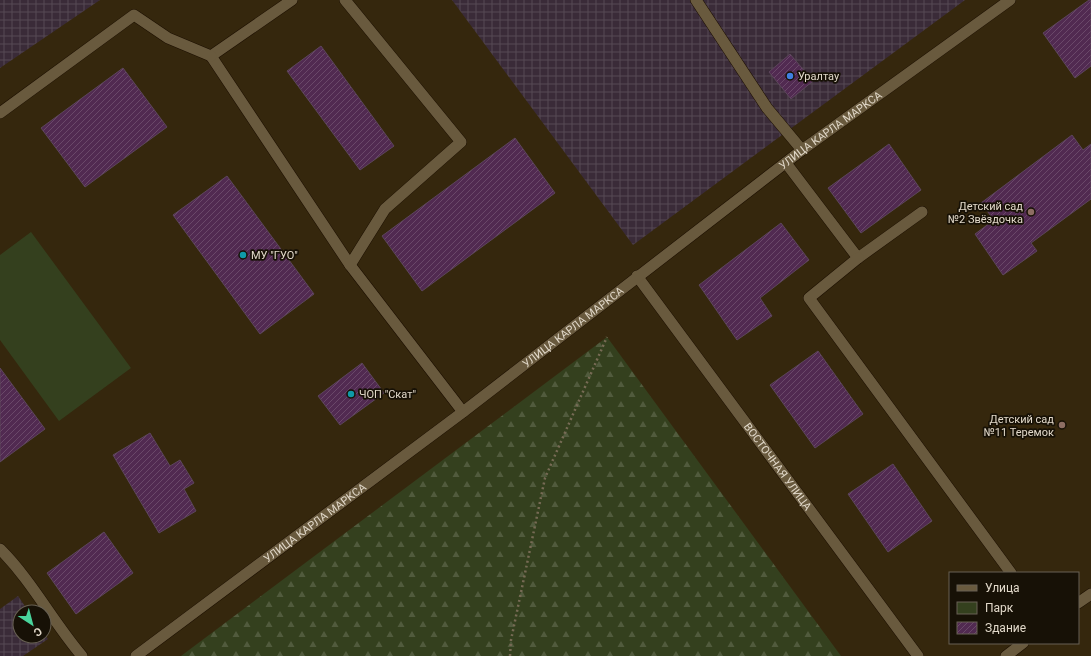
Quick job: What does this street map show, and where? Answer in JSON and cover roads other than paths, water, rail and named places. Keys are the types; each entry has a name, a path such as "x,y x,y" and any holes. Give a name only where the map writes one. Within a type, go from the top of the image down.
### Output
{"street":[{"path":"210,56 292,0"},
{"path":"345,0 461,142 386,209 350,265"},
{"path":"696,0 767,108 802,150"},
{"name":"УЛИЦА КАРЛА МАРКСА","path":"136,656 463,412 637,276 802,150 1010,0"},
{"path":"0,113 134,15 168,38 210,56 350,265 463,412"},
{"path":"786,163 858,258"},
{"path":"922,212 858,258 809,298 1010,572"},
{"name":"ВОСТОЧНАЯ УЛИЦА","path":"637,276 918,656"},
{"path":"0,549 19,570 62,631 82,656"},
{"path":"1079,602 1091,594"},
{"path":"1006,656 1022,644"}],"place":[{"name":"Уралтау","path":"790,76"},
{"name":"Детский сад №2 Звёздочка","path":"1031,212"},
{"name":"МУ \"ГУО\"","path":"243,255"},
{"name":"ЧОП \"Скат\"","path":"351,394"},
{"name":"Детский сад №11 Теремок","path":"1062,425"}]}
